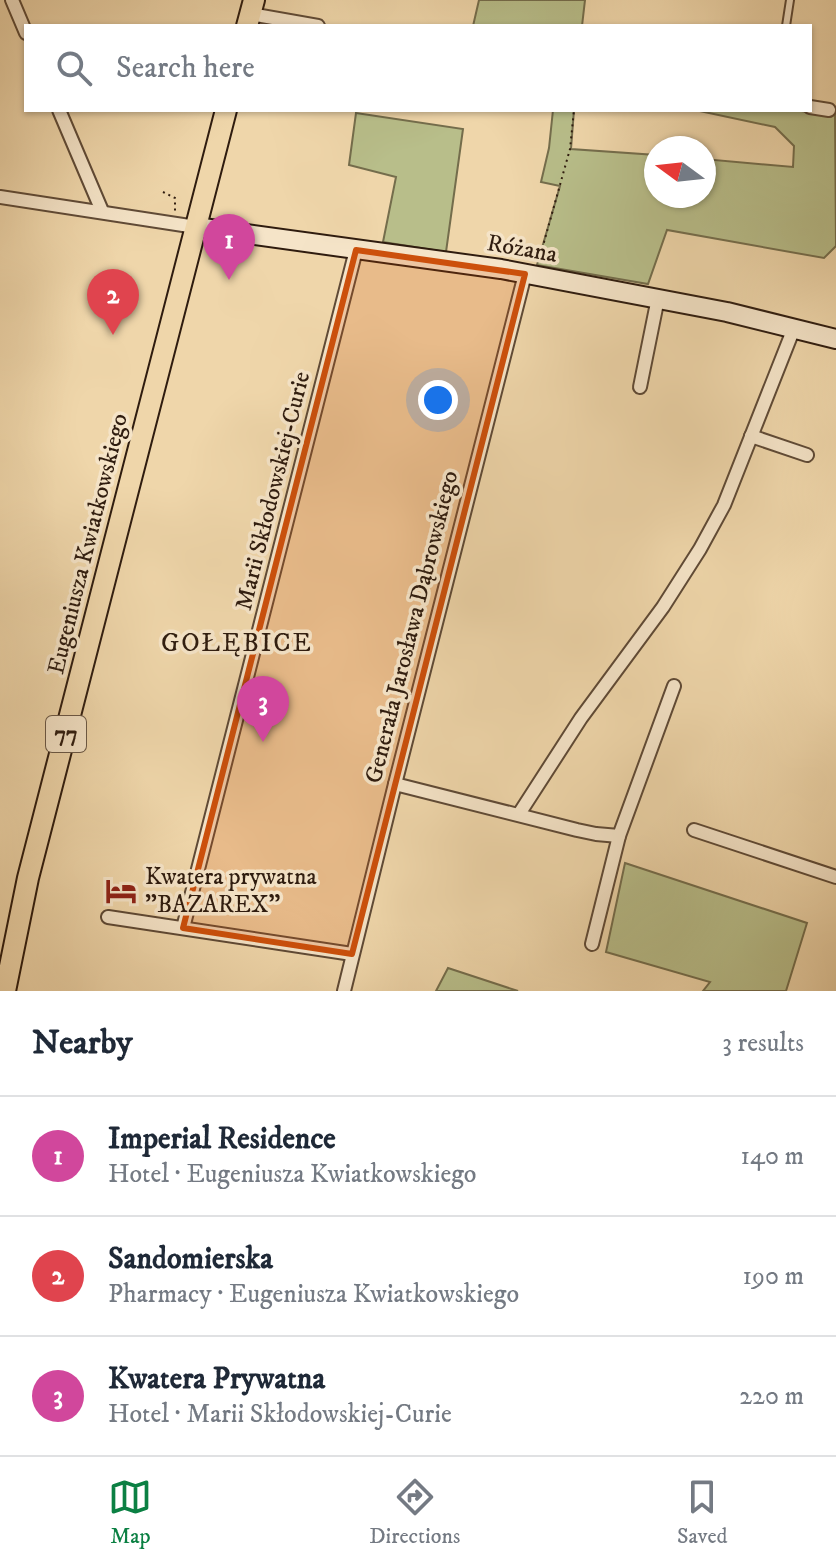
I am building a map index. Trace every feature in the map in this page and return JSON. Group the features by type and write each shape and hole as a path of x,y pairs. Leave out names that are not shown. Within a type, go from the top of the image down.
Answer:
{"main road":[{"name":"Eugeniusza Kwiatkowskiego","path":"5,991 26,887 225,112"}],"street":[{"path":"12,0 24,28"},
{"path":"250,13 308,24"},
{"path":"812,107 829,110"},
{"path":"60,112 102,211"},
{"path":"0,197 196,227"},
{"name":"Różana","path":"196,227 356,250 531,270 836,339"},
{"name":"Marii Skłodowskiej-Curie","path":"183,928 356,250"},
{"name":"Generała Jarosława Dąbrowskiego","path":"344,991 395,784 531,270"},
{"path":"640,387 658,298"},
{"path":"519,814 581,718 663,607 700,549 724,505 794,328"},
{"path":"751,436 807,455"},
{"path":"592,944 619,836 674,686"},
{"path":"395,784 596,834 619,836"},
{"path":"694,830 836,877"},
{"path":"108,917 352,954"}],"lane":[{"path":"786,24 790,0"}],"path":[{"path":"531,270 570,149 574,112"},
{"path":"163,192 175,198 173,210 177,216"}],"highlighted area":[{"path":"356,250 525,274 352,954 183,928"}],"green space":[{"path":"479,0 585,0 582,24 473,24"},
{"path":"835,109 836,246 824,258 667,230 648,284 537,265 560,186 541,182 553,112 574,112 571,149 644,154 644,208 716,208 716,160 793,167 794,146 775,127 704,112 807,112 832,116"},
{"path":"356,113 463,129 446,252 383,242 396,177 349,165"},
{"path":"625,863 807,923 786,991 703,991 710,982 606,952"},
{"path":"448,968 518,991 436,991"}],"place":[{"name":"Imperial Residence","path":"229,280"},
{"name":"Sandomierska","path":"113,335"},
{"name":"Kwatera Prywatna","path":"263,742"},
{"name":"Kwatera prywatna \"BAZAREX\"","path":"121,891"}],"district":[{"name":"GOŁĘBICE","path":"237,643"}]}
